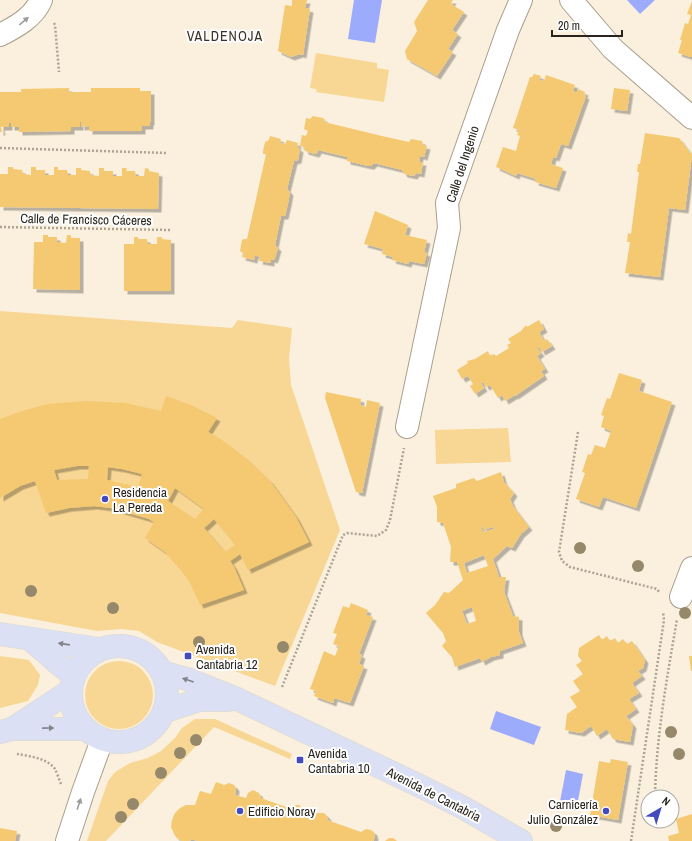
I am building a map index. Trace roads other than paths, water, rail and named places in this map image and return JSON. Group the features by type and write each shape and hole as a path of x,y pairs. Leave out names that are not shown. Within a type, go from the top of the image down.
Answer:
{"main road":[{"path":"0,634 99,649"},
{"path":"30,639 61,666 72,683 73,711 93,734"},
{"path":"117,645 135,648 151,657 162,672 167,688 165,711 155,727 139,738 121,742 93,734 6,730 72,683 85,658 99,649 117,645"},
{"name":"Avenida de Cantabria","path":"162,672 187,679 237,699 420,786 462,807 521,841"},
{"name":"Avenida de Cantabria","path":"165,711 199,700 237,699"}],"street":[{"path":"0,35 19,24 38,9 41,0"},
{"name":"Calle del Ingenio","path":"407,427 449,228 447,203 508,30 521,0"},
{"path":"571,0 613,50 692,118"},
{"path":"671,596 692,568"},
{"path":"67,841 83,792 93,734"}],"water":[{"path":"354,0 382,0 375,43 348,39"},
{"path":"627,0 655,0 640,14"},
{"path":"496,711 541,727 534,745 490,729"},
{"path":"566,770 583,774 576,811 559,807"}],"place":[{"name":"Residencia La Pereda","path":"105,499"},
{"name":"Avenida Cantabria 12","path":"188,656"},
{"name":"Avenida Cantabria 10","path":"300,760"},
{"name":"Edificio Noray","path":"240,811"},
{"name":"Carnicería Julio González","path":"606,811"}],"district":[{"name":"VALDENOJA","path":"225,36"}]}
